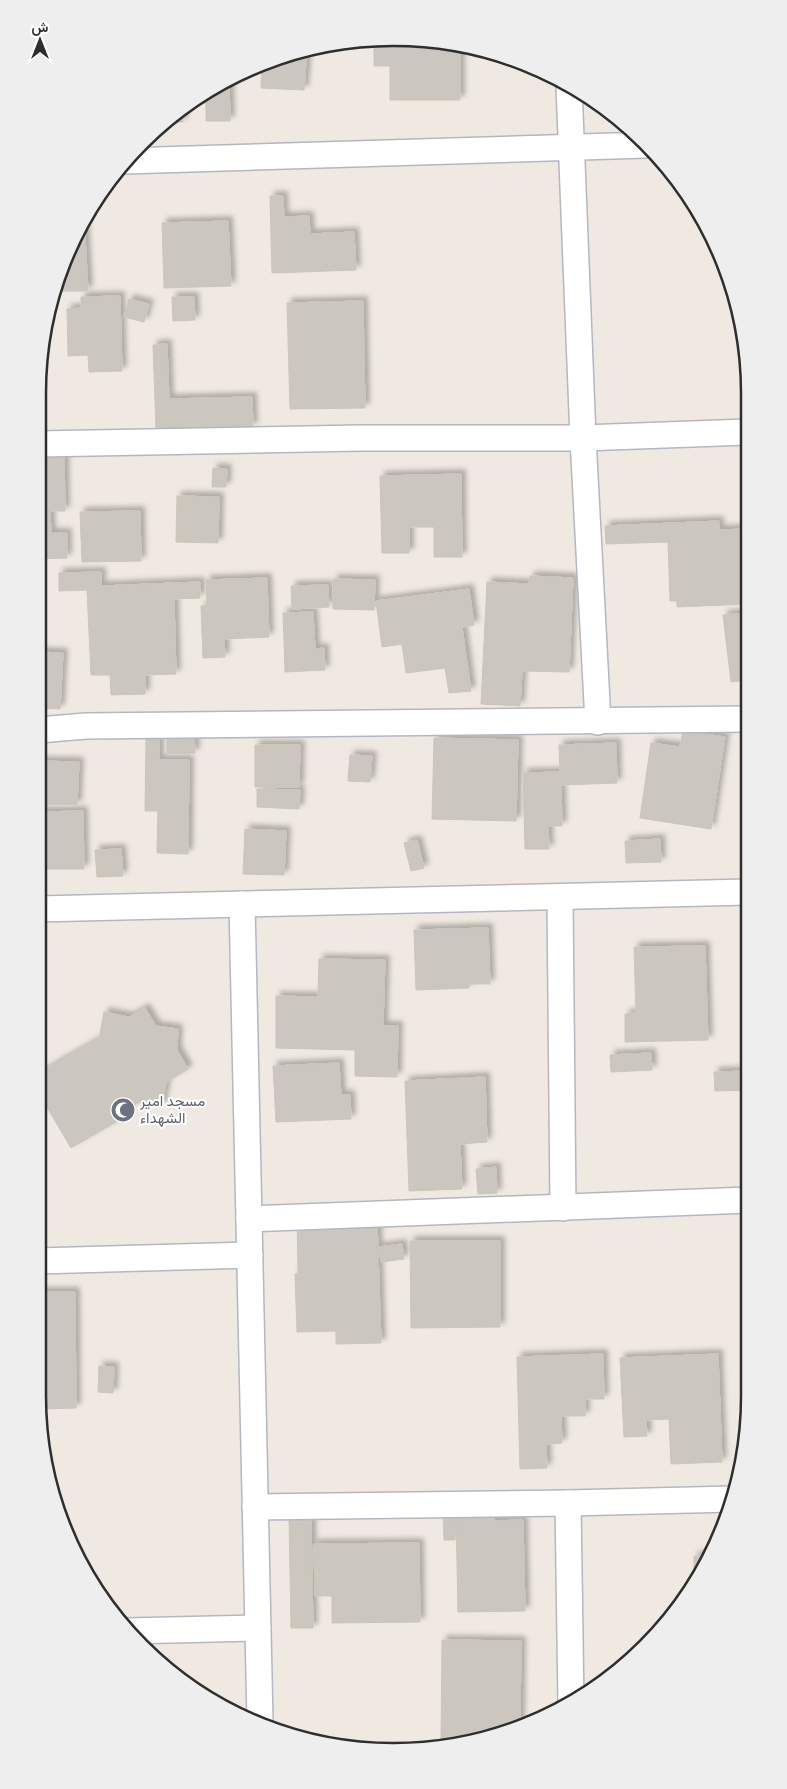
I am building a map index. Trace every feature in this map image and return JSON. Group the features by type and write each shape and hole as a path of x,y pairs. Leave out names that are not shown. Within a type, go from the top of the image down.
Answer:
{"street":[{"path":"570,95 583,438 598,722"},
{"path":"137,160 636,145"},
{"path":"46,444 360,438 583,438 741,432"},
{"path":"46,729 86,726 318,722 598,722 741,719"},
{"path":"46,910 741,892"},
{"path":"560,898 563,1208"},
{"path":"242,904 260,1716"},
{"path":"249,1219 563,1208 648,1202 741,1200"},
{"path":"46,1261 250,1255"},
{"path":"255,1507 568,1503 725,1498"},
{"path":"568,1503 571,1694"},
{"path":"138,1631 258,1628"}],"building":[{"path":"374,47 416,47 460,53 460,100 390,100 390,66 374,66"},
{"path":"306,57 304,90 261,88 262,73"},
{"path":"229,88 230,121 206,121 206,103 204,103"},
{"path":"270,196 283,196 284,217 309,216 310,234 354,232 356,270 272,273"},
{"path":"228,221 231,286 164,288 162,223"},
{"path":"85,235 88,291 62,291"},
{"path":"120,296 122,371 89,372 88,355 68,356 67,309 81,308 81,297"},
{"path":"172,297 194,297 195,320 173,321"},
{"path":"129,299 149,304 144,322 124,317"},
{"path":"363,301 365,408 290,409 287,303"},
{"path":"167,344 169,399 252,397 253,427 156,429 153,345"},
{"path":"64,448 65,511 50,511 51,533 67,533 67,558 46,559 46,449"},
{"path":"213,468 227,469 226,487 212,487"},
{"path":"461,474 462,557 434,557 434,527 409,527 409,553 382,553 380,476"},
{"path":"177,496 219,497 218,543 176,542"},
{"path":"140,511 141,561 82,562 80,512"},
{"path":"719,521 719,530 741,529 741,604 677,607 677,601 670,601 668,542 606,544 605,526"},
{"path":"101,572 101,586 200,582 200,598 174,599 176,674 145,675 145,694 111,695 110,675 91,675 87,590 59,591 59,573"},
{"path":"530,576 573,578 569,672 522,671 520,706 481,704 487,582 529,584"},
{"path":"267,578 269,637 224,639 225,657 203,658 201,606 207,605 206,580"},
{"path":"333,579 375,580 374,610 333,609"},
{"path":"328,585 329,607 292,609 291,586"},
{"path":"469,589 474,625 462,627 471,691 449,693 445,668 406,673 402,644 382,647 376,601"},
{"path":"313,612 315,649 324,648 325,670 285,672 283,613"},
{"path":"741,614 741,681 731,682 723,615"},
{"path":"46,652 63,653 60,709 46,708"},
{"path":"194,731 195,753 167,754 167,732"},
{"path":"683,731 725,737 711,829 640,818 651,743 680,747"},
{"path":"434,738 518,740 516,821 432,819"},
{"path":"146,739 159,739 159,760 189,760 188,854 157,853 158,811 145,811"},
{"path":"616,743 617,783 561,785 562,826 548,826 549,849 525,849 523,773 560,772 559,745"},
{"path":"255,745 300,745 299,787 255,787"},
{"path":"350,755 372,756 370,782 348,781"},
{"path":"46,761 79,762 77,805 46,804"},
{"path":"257,789 300,790 299,809 257,807"},
{"path":"83,811 84,869 46,869 46,812"},
{"path":"245,829 286,831 284,875 243,874"},
{"path":"660,839 661,862 626,863 625,841"},
{"path":"417,840 424,868 411,871 404,843"},
{"path":"121,849 123,876 97,877 95,850"},
{"path":"488,928 490,984 469,984 469,988 416,990 414,930"},
{"path":"705,946 708,1040 625,1042 625,1014 636,1013 634,947"},
{"path":"319,959 385,960 383,1026 398,1026 397,1077 355,1076 355,1050 276,1048 276,996 318,997"},
{"name":"مسجد امير الشهداء","path":"145,1008 156,1026 178,1029 177,1050 188,1069 166,1082 162,1106 139,1102 121,1113 123,1118 71,1148 46,1106 46,1069 99,1039 104,1012 129,1017"},
{"path":"651,1053 652,1070 611,1072 610,1055"},
{"path":"339,1063 341,1095 350,1095 351,1119 276,1122 273,1066"},
{"path":"741,1071 741,1090 715,1091 714,1072"},
{"path":"485,1077 487,1142 460,1144 462,1189 409,1191 405,1081"},
{"path":"496,1167 497,1193 478,1194 476,1169"},
{"path":"377,1219 381,1343 336,1344 336,1331 297,1332 295,1274 298,1273 297,1221"},
{"path":"410,1241 500,1241 500,1327 411,1328"},
{"path":"402,1244 404,1259 381,1262 379,1247"},
{"path":"46,1292 75,1292 76,1408 47,1409"},
{"path":"603,1354 604,1399 585,1399 585,1416 561,1416 562,1443 546,1444 547,1468 520,1469 517,1357"},
{"path":"718,1354 722,1462 671,1464 669,1419 646,1420 647,1436 624,1437 620,1358"},
{"path":"99,1366 114,1367 113,1393 98,1392"},
{"path":"494,1515 494,1521 523,1520 525,1611 458,1612 456,1516"},
{"path":"311,1516 313,1628 291,1628 289,1517"},
{"path":"443,1516 455,1516 455,1540 444,1540"},
{"path":"419,1543 420,1622 332,1623 332,1596 315,1596 314,1544"},
{"path":"694,1556 701,1556 694,1569"},
{"path":"442,1640 521,1641 520,1718 483,1731 441,1740"}],"place":[{"name":"مسجد امير الشهداء","path":"123,1110"}]}
